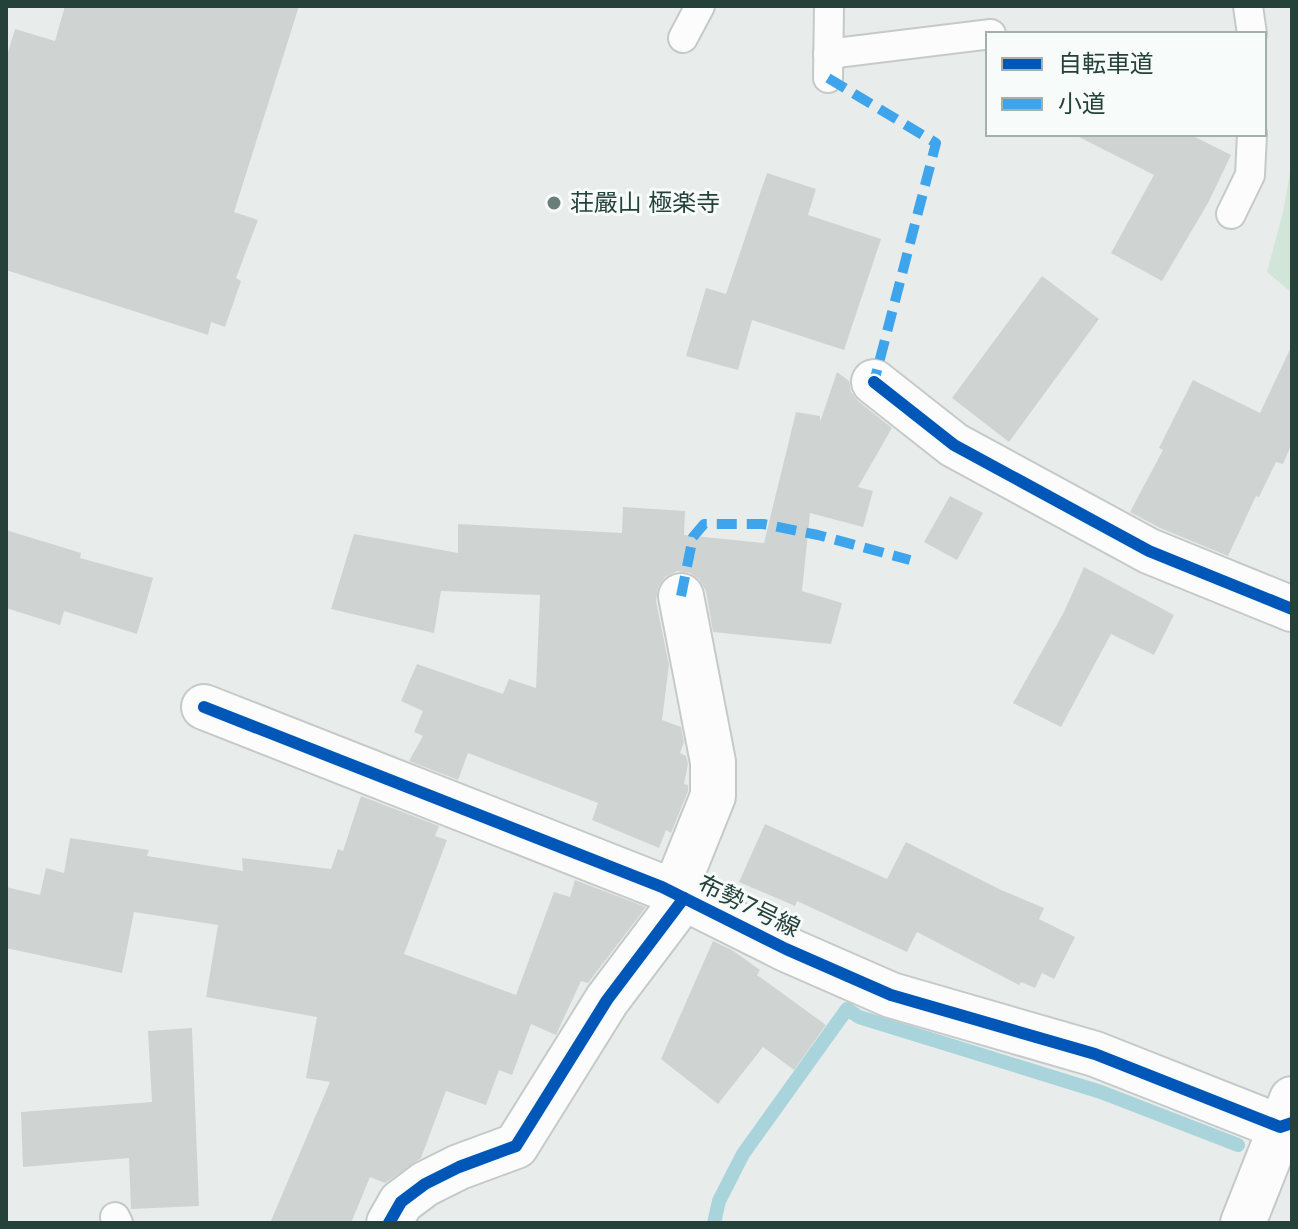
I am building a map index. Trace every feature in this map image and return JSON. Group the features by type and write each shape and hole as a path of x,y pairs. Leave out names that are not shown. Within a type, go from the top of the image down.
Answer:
{"street":[{"path":"874,382 954,445 1149,551 1292,609"},
{"path":"389,1223 401,1202 425,1184 459,1167 516,1146 607,1000 679,895 713,796 713,762 681,596"},
{"name":"布勢7号線","path":"204,707 679,895 786,949 891,995 1095,1054 1288,1116"},
{"path":"1243,1223 1288,1116"}],"lane":[{"path":"683,38 700,6"},
{"path":"829,6 828,66 989,28"},
{"path":"1248,6 1252,32"},
{"path":"1231,214 1250,175 1252,136"}],"green space":[{"path":"1292,161 1292,293 1267,272 1283,212"}],"building":[{"path":"65,6 299,6 234,212 258,220 236,278 241,281 225,327 211,322 208,335 6,270 6,59 15,29 55,41"},
{"path":"1077,136 1193,136 1231,155 1208,203 1162,281 1111,253 1154,175"},
{"path":"767,173 816,189 808,215 881,239 844,350 752,320 738,370 686,356 706,288 726,294"},
{"path":"1042,276 1099,319 1009,442 952,398"},
{"path":"1292,345 1292,443 1283,464 1276,462 1259,497 1256,496 1228,556 1130,512 1163,450 1159,448 1193,380 1260,413"},
{"path":"837,372 849,381 851,392 858,401 892,428 858,487 873,491 863,527 810,513 802,591 842,603 831,644 713,632 706,591 699,579 690,573 677,571 665,577 658,587 656,601 669,665 662,720 681,727 684,742 680,753 686,756 688,764 684,784 688,785 688,791 671,833 666,830 659,848 592,820 598,803 468,753 458,780 409,761 423,736 414,732 423,711 401,701 417,664 503,694 509,679 536,688 540,595 441,591 434,633 331,609 354,534 458,553 458,524 622,533 623,507 685,511 684,535 764,543 796,412 820,416 820,422"},
{"path":"950,496 983,513 957,560 924,542"},
{"path":"6,530 81,553 80,558 153,578 137,634 64,611 60,625 6,608"},
{"path":"1084,567 1174,615 1154,655 1111,634 1061,727 1013,703 1064,612"},
{"path":"361,796 439,826 435,836 447,840 404,954 516,995 554,892 570,897 575,880 646,907 588,983 581,981 556,1035 531,1024 512,1075 499,1070 486,1105 446,1091 421,1158 385,1183 370,1177 351,1223 270,1223 330,1082 306,1078 317,1017 206,997 218,925 134,912 122,973 6,948 6,887 40,895 46,868 64,873 70,838 149,850 147,856 243,871 242,858 331,869 338,849 343,851"},
{"path":"765,824 887,879 906,842 1044,908 1039,919 1075,937 1054,979 1042,973 1035,988 1021,982 1019,985 917,932 907,952 797,901 795,906 739,882"},
{"path":"713,941 760,970 757,975 826,1025 794,1070 763,1047 718,1104 661,1059"},
{"path":"192,1028 199,1206 131,1209 129,1158 23,1167 21,1112 152,1102 148,1031"}],"waterway":[{"path":"714,1223 719,1201 743,1154 847,1009 859,1017 1101,1092 1238,1145"}],"marked path":[{"path":"828,78 936,143 874,382"},
{"path":"681,596 693,537 704,524 763,524 910,560"}],"cycle path":[{"path":"874,382 954,445 1149,551 1292,609"},
{"path":"204,707 662,887 786,949 891,995 1095,1054 1280,1127 1292,1123"},
{"path":"389,1223 401,1202 425,1184 459,1167 516,1146 607,1000 684,898"}],"place":[{"name":"荘嚴山 極楽寺","path":"554,203"}]}
